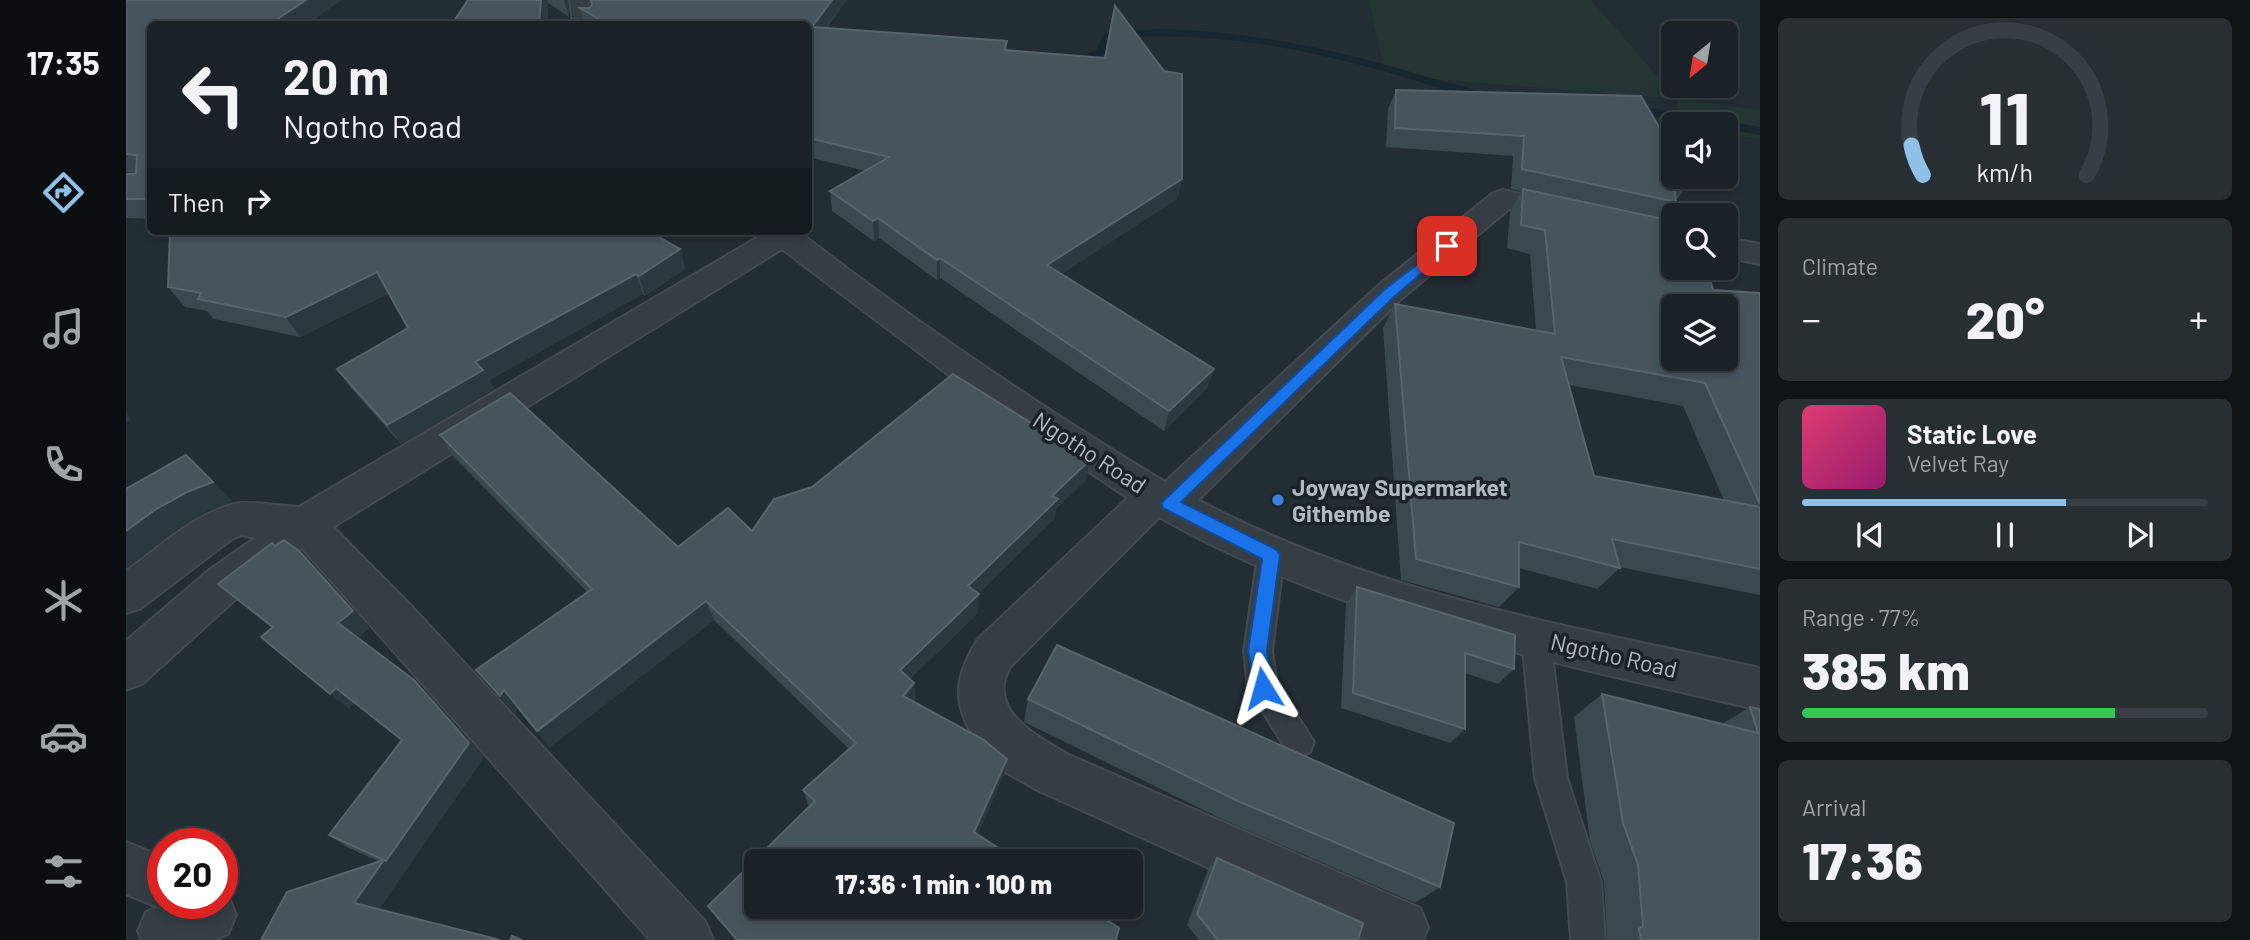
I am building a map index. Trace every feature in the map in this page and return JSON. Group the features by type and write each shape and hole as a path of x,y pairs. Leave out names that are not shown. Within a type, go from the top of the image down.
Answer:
{"street":[{"path":"581,0 583,21"},
{"path":"1401,927 1052,772 1007,745 987,716 980,692 984,670 994,653 1390,292 1503,199 1595,219"},
{"path":"126,669 223,583 305,524 779,235"},
{"name":"Ngotho Road","path":"784,235 819,263 1103,465 1162,499 1271,555 1381,598 1536,638 1760,689"},
{"path":"1738,250 1760,254"},
{"path":"126,595 218,527 233,520 242,518 305,524 398,622 686,940"},
{"path":"126,868 147,885"}],"lane":[{"path":"1271,555 1258,651 1263,688 1299,742"},
{"path":"1536,638 1550,778 1584,882 1588,940"}],"shaded area":[{"path":"1369,0 1591,0 1661,81 1661,98 1385,75"},
{"path":"1664,98 1676,98 1760,110 1760,139 1738,136 1738,112 1680,112 1676,99"}],"building":[{"path":"126,0 306,0 274,21 147,21 147,199 126,199 126,174 136,174 137,155 126,154"},
{"path":"468,0 541,0 539,21 454,21"},
{"path":"591,0 832,0 812,27 812,21 602,21 580,8 590,8"},
{"path":"1115,6 1164,71 1182,74 1182,179 1047,265 1214,369 1169,411 940,258 937,260 878,218 873,221 830,191 889,157 812,139 812,27 1007,41 1004,50 1105,58"},
{"path":"1396,90 1641,96 1661,130 1661,189 1674,189 1676,202 1522,169 1524,136 1395,128"},
{"path":"1523,189 1661,218 1661,280 1701,280 1711,282 1713,290 1760,293 1760,504 1705,383 1561,357 1594,476 1760,507 1760,569 1612,539 1620,568 1519,542 1519,587 1416,559 1395,304 1555,334 1545,230 1521,225"},
{"path":"170,235 655,235 680,249 639,276 636,274 475,362 483,370 387,425 337,369 408,328 377,272 286,317 198,299 201,293 168,287"},
{"path":"953,374 1090,460 1052,496 1058,499 968,586 979,594 900,670 914,683 903,696 984,740 1007,759 974,832 1000,849 766,849 815,801 803,790 856,743 706,601 537,731 504,690 500,696 476,670 592,589 440,435 510,393 678,547 728,508 752,531 774,499 812,487"},
{"path":"186,455 213,482 156,509 126,531 126,489"},
{"path":"284,540 300,552 353,611 338,623 414,680 469,743 386,861 329,835 402,740 336,688 330,694 261,637 273,627 218,584 272,543 275,546"},
{"path":"1357,587 1515,635 1514,669 1465,653 1465,729 1353,693"},
{"path":"1057,645 1454,823 1440,887 1240,802 1028,699"},
{"path":"1602,694 1758,733 1750,707 1760,709 1760,940 1641,940 1639,929 1643,926 1638,865 1623,823"},
{"path":"1217,858 1363,923 1358,940 1218,940 1197,914"},
{"path":"384,860 354,903 500,940 261,940 287,892"},
{"path":"744,871 744,919 1106,919 1119,928 1116,940 737,940 708,906"}],"waterway":[{"path":"1067,68 1082,58 1100,53 1109,35 1206,33 1300,46 1392,70 1484,99"},
{"path":"1627,108 1661,114"},
{"path":"1738,127 1760,131"}],"place":[{"name":"Joyway Supermarket Githembe","path":"1278,500"}],"route":[{"path":"1263,688 1258,651 1271,555 1169,503 1390,292 1447,246"}]}
